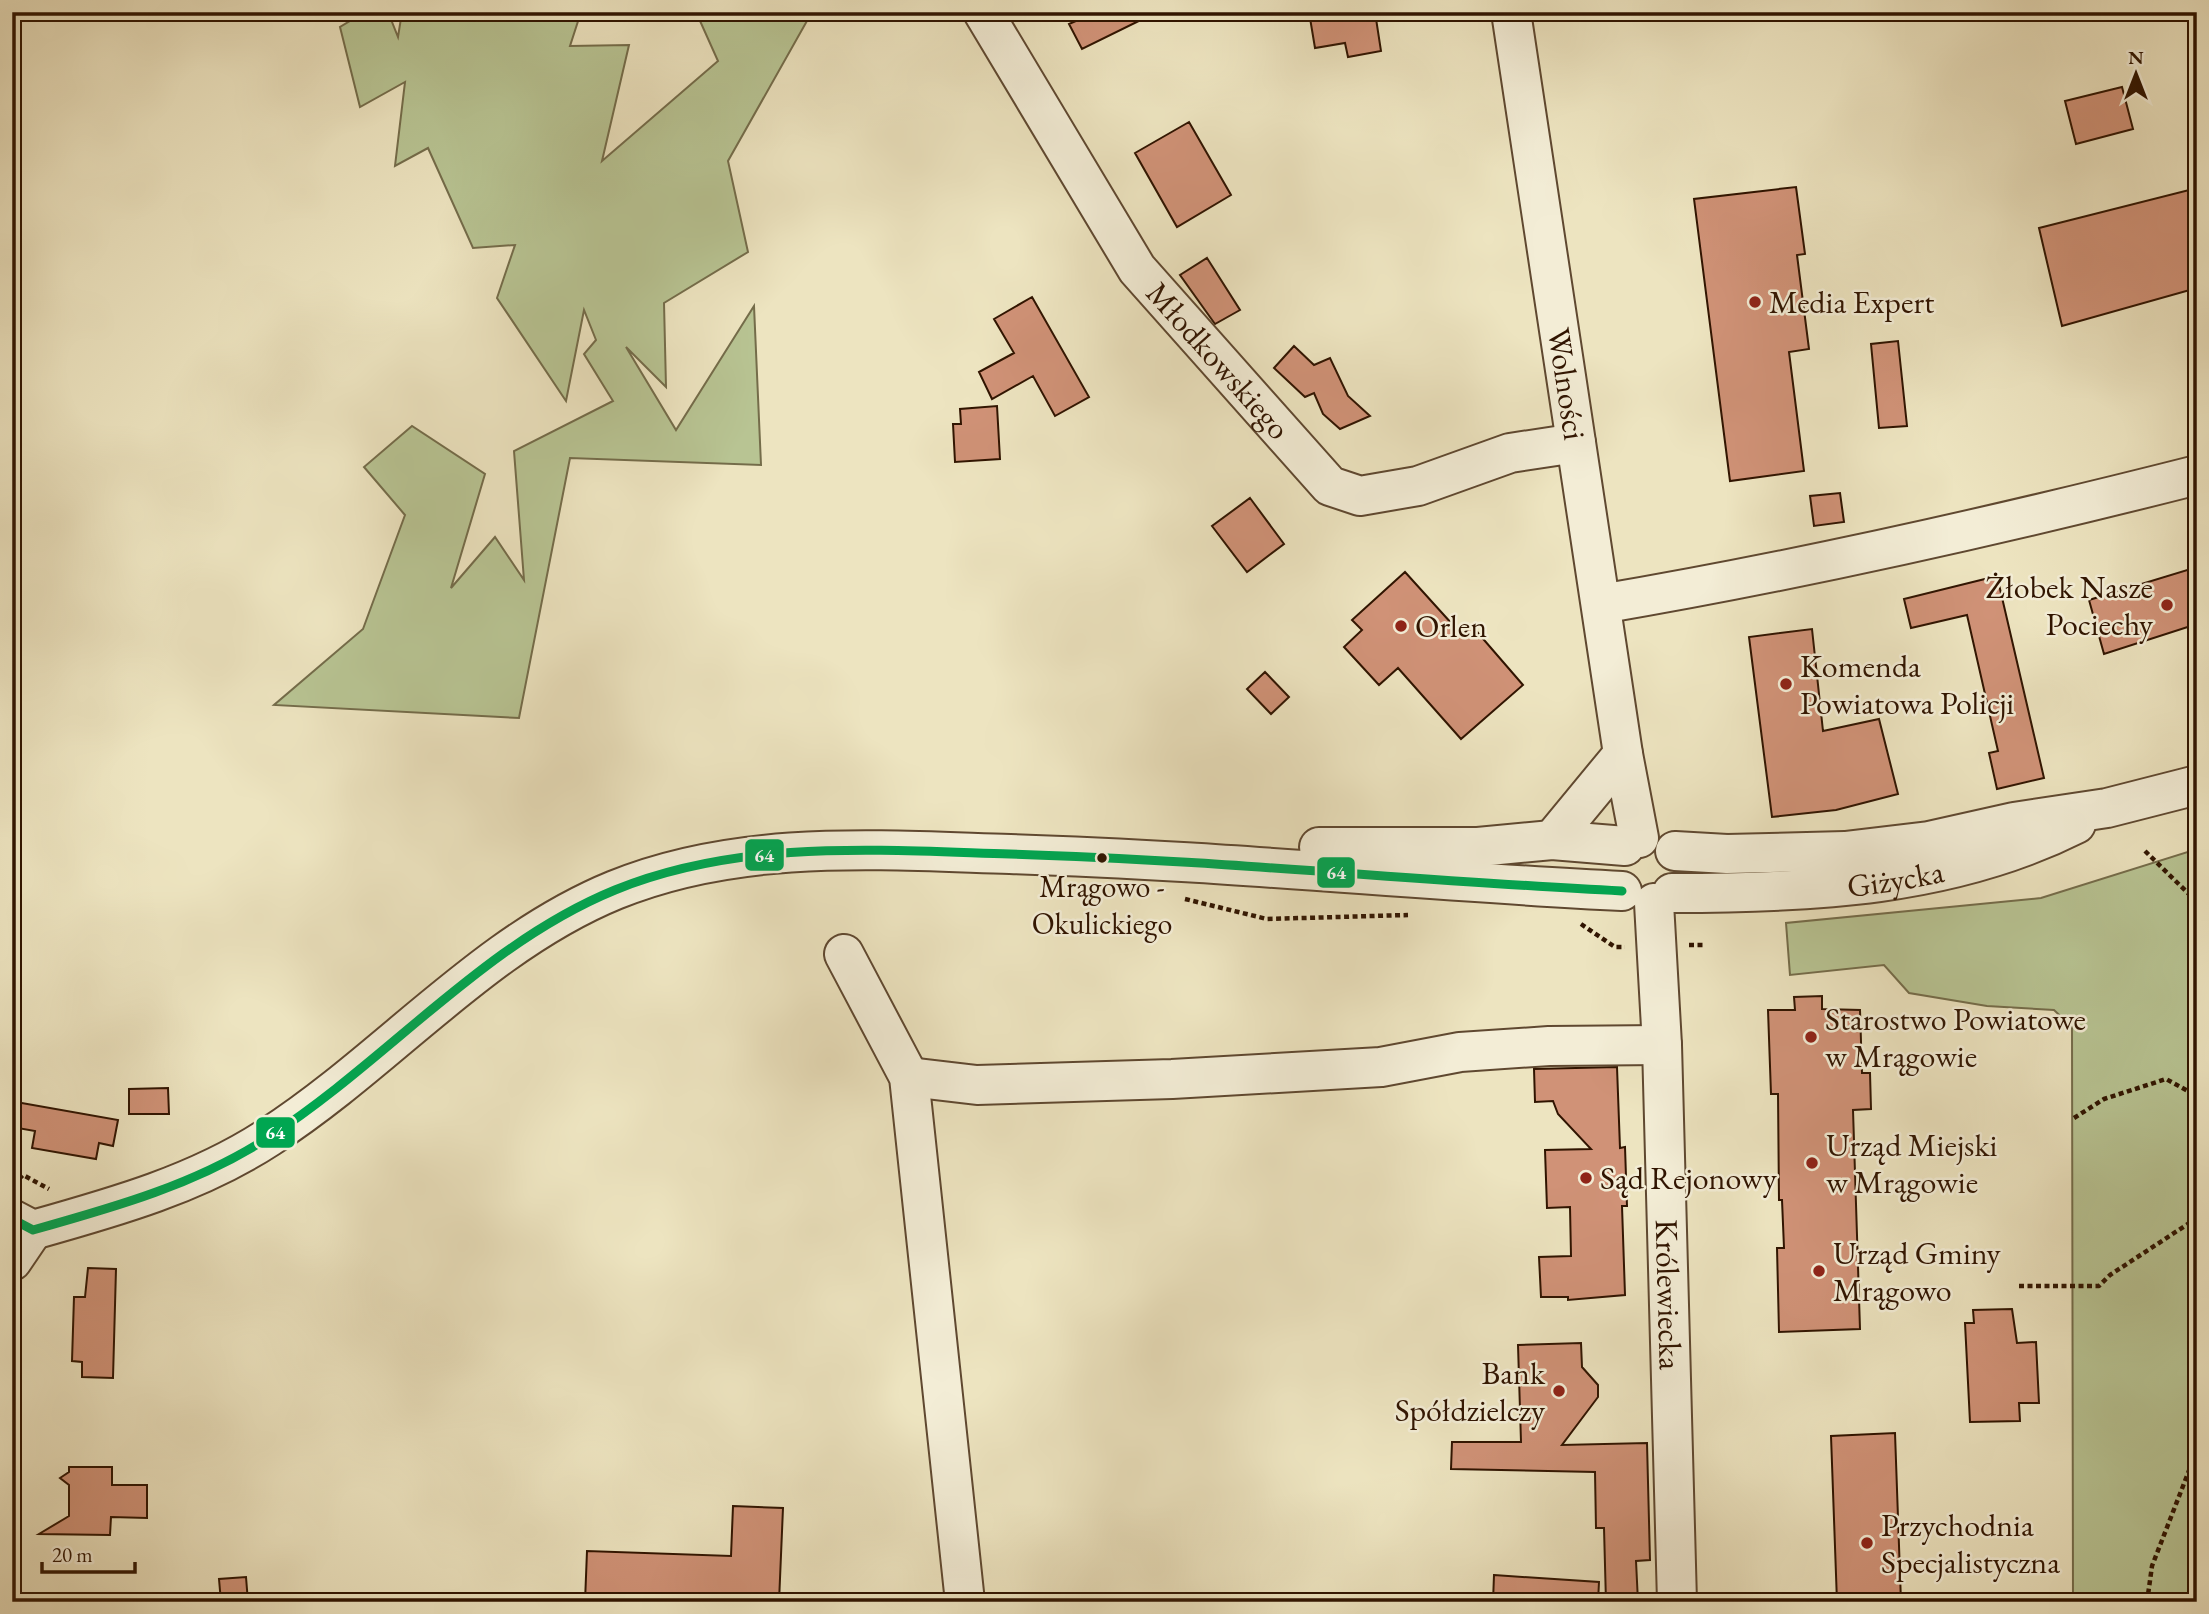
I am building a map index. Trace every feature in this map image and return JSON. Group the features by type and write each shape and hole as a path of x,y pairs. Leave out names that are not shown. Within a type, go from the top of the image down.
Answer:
{"street":[{"name":"Młodkowskiego","path":"983,12 1137,269 1330,486 1360,496 1418,486 1510,453 1576,443"},
{"name":"Wolności","path":"1511,12 1623,754 1632,842"},
{"path":"1601,604 1696,588 2037,515 2197,475"},
{"path":"1552,840 1623,754"},
{"name":"Giżycka","path":"1675,851 1727,854 1844,852 1929,841 2014,822 2108,808 2197,785"},
{"name":"Giżycka","path":"1135,858 1660,902 1730,893 1896,881 1956,869 2033,846 2108,808"},
{"path":"12,1261 20,1207 160,1192 198,1176 269,1137 330,1092 504,953 542,928 614,890 692,866 727,859 822,850 1135,858 1303,847 1478,847 1552,840 1632,842 1659,839 1675,851 1681,868 1660,902 1615,873 1619,853 1632,842"},
{"name":"Królewiecka","path":"1660,902 1677,1602"},
{"path":"844,954 909,1077 965,1602"},
{"path":"909,1077 977,1084 1172,1079 1381,1067 1460,1052 1549,1046 1662,1045"}],"path":[{"path":"2145,852 2197,902"},
{"path":"1578,921 1615,947"},
{"path":"2074,1118 2104,1099 2166,1079 2197,1096"},
{"path":"12,1186 20,1207"},
{"path":"2019,1286 2099,1286 2110,1275 2197,1218"},
{"path":"2147,1602 2152,1566 2197,1450"}],"green space":[{"path":"365,12 388,12 398,37 402,12 581,12 570,46 629,45 602,161 718,61 696,12 812,12 728,161 748,252 664,303 666,387 626,347 676,430 754,306 761,465 570,458 519,718 274,705 363,629 405,515 364,467 412,426 485,474 451,588 495,537 524,580 514,451 613,401 584,354 596,340 584,310 566,401 497,298 515,245 473,248 428,148 395,166 405,82 360,107 340,27"},
{"path":"2197,849 2197,1602 2073,1602 2072,1027 2054,1010 1987,1006 1909,993 1884,965 1790,975 1786,923 2041,898"}],"building":[{"path":"1072,12 1157,12 1082,49 1069,24 1076,21"},
{"path":"1309,12 1375,12 1381,51 1348,57 1345,43 1315,48"},
{"path":"2122,87 2133,129 2076,144 2065,101"},
{"path":"1189,122 1231,195 1177,227 1135,153"},
{"name":"Media Expert","path":"1796,187 1805,254 1797,255 1809,349 1789,352 1804,471 1730,481 1694,199"},
{"path":"2197,188 2197,288 2062,326 2039,228"},
{"path":"1207,258 1240,310 1215,324 1180,275"},
{"path":"1032,297 1089,397 1055,416 1033,376 992,399 979,372 1014,353 994,319"},
{"path":"1898,341 1907,426 1879,428 1871,344"},
{"path":"1294,346 1314,365 1330,358 1348,396 1370,416 1340,429 1323,414 1314,393 1305,397 1274,368"},
{"path":"997,406 1000,459 955,462 953,424 961,424 960,409"},
{"path":"1840,493 1844,522 1814,526 1810,496"},
{"path":"1250,498 1284,544 1247,572 1212,526"},
{"path":"2197,567 2197,624 2104,654 2089,600"},
{"path":"1405,572 1462,635 1472,626 1523,685 1461,739 1398,668 1379,685 1344,647 1362,630 1352,620"},
{"path":"1997,576 2044,778 1997,789 1989,753 1998,751 1967,615 1911,628 1904,599"},
{"name":"Komenda Powiatowa Policji","path":"1812,629 1823,731 1879,719 1898,794 1836,810 1772,817 1749,637"},
{"path":"1265,672 1289,697 1271,714 1247,689"},
{"path":"1822,996 1822,1009 1860,1010 1862,1073 1870,1073 1871,1109 1853,1110 1860,1329 1779,1332 1777,1248 1784,1248 1782,1200 1779,1200 1778,1094 1771,1094 1768,1010 1795,1010 1794,997"},
{"name":"Sąd Rejonowy","path":"1617,1067 1620,1148 1625,1147 1627,1206 1622,1206 1625,1295 1568,1300 1568,1297 1541,1297 1539,1257 1571,1256 1570,1207 1547,1208 1545,1150 1591,1149 1558,1114 1553,1101 1535,1102 1534,1069"},
{"path":"168,1088 169,1114 129,1114 129,1089"},
{"path":"16,1102 118,1120 113,1146 99,1143 96,1159 32,1148 35,1131 12,1127"},
{"path":"88,1268 116,1269 113,1378 82,1377 82,1362 72,1361 74,1297 85,1297"},
{"path":"2012,1309 2017,1343 2036,1342 2039,1403 2019,1403 2020,1421 1970,1422 1965,1323 1974,1323 1973,1310"},
{"path":"1581,1343 1582,1367 1598,1385 1598,1397 1562,1445 1647,1443 1650,1560 1636,1561 1638,1602 1606,1602 1604,1528 1596,1528 1595,1472 1451,1469 1452,1442 1521,1442 1518,1345"},
{"name":"Przychodnia Specjalistyczna","path":"1895,1433 1901,1602 1837,1602 1831,1436"},
{"path":"69,1467 112,1467 112,1485 147,1485 147,1518 111,1517 110,1535 39,1534 69,1516 69,1485 60,1478 69,1472"},
{"path":"733,1506 783,1508 779,1602 585,1602 587,1551 731,1556"},
{"path":"1494,1575 1599,1582 1598,1602 1493,1602"},
{"path":"246,1577 248,1602 221,1602 219,1579"}],"transit line":[{"name":"64","path":"12,1219 33,1230 125,1203 184,1181 242,1154 313,1106 437,1005 522,941 567,913 615,890 662,874 711,862 810,851 961,852 1163,861 1622,891"}],"place":[{"name":"Media Expert","path":"1755,302"},
{"name":"Żłobek Nasze Pociechy","path":"2167,605"},
{"name":"Orlen","path":"1401,626"},
{"name":"Komenda Powiatowa Policji","path":"1786,684"},
{"name":"Mrągowo - Okulickiego","path":"1102,858"},
{"name":"Starostwo Powiatowe w Mrągowie","path":"1811,1037"},
{"name":"Urząd Miejski w Mrągowie","path":"1812,1163"},
{"name":"Sąd Rejonowy","path":"1586,1178"},
{"name":"Urząd Gminy Mrągowo","path":"1819,1271"},
{"name":"Bank Spółdzielczy","path":"1559,1391"},
{"name":"Przychodnia Specjalistyczna","path":"1867,1543"}]}
